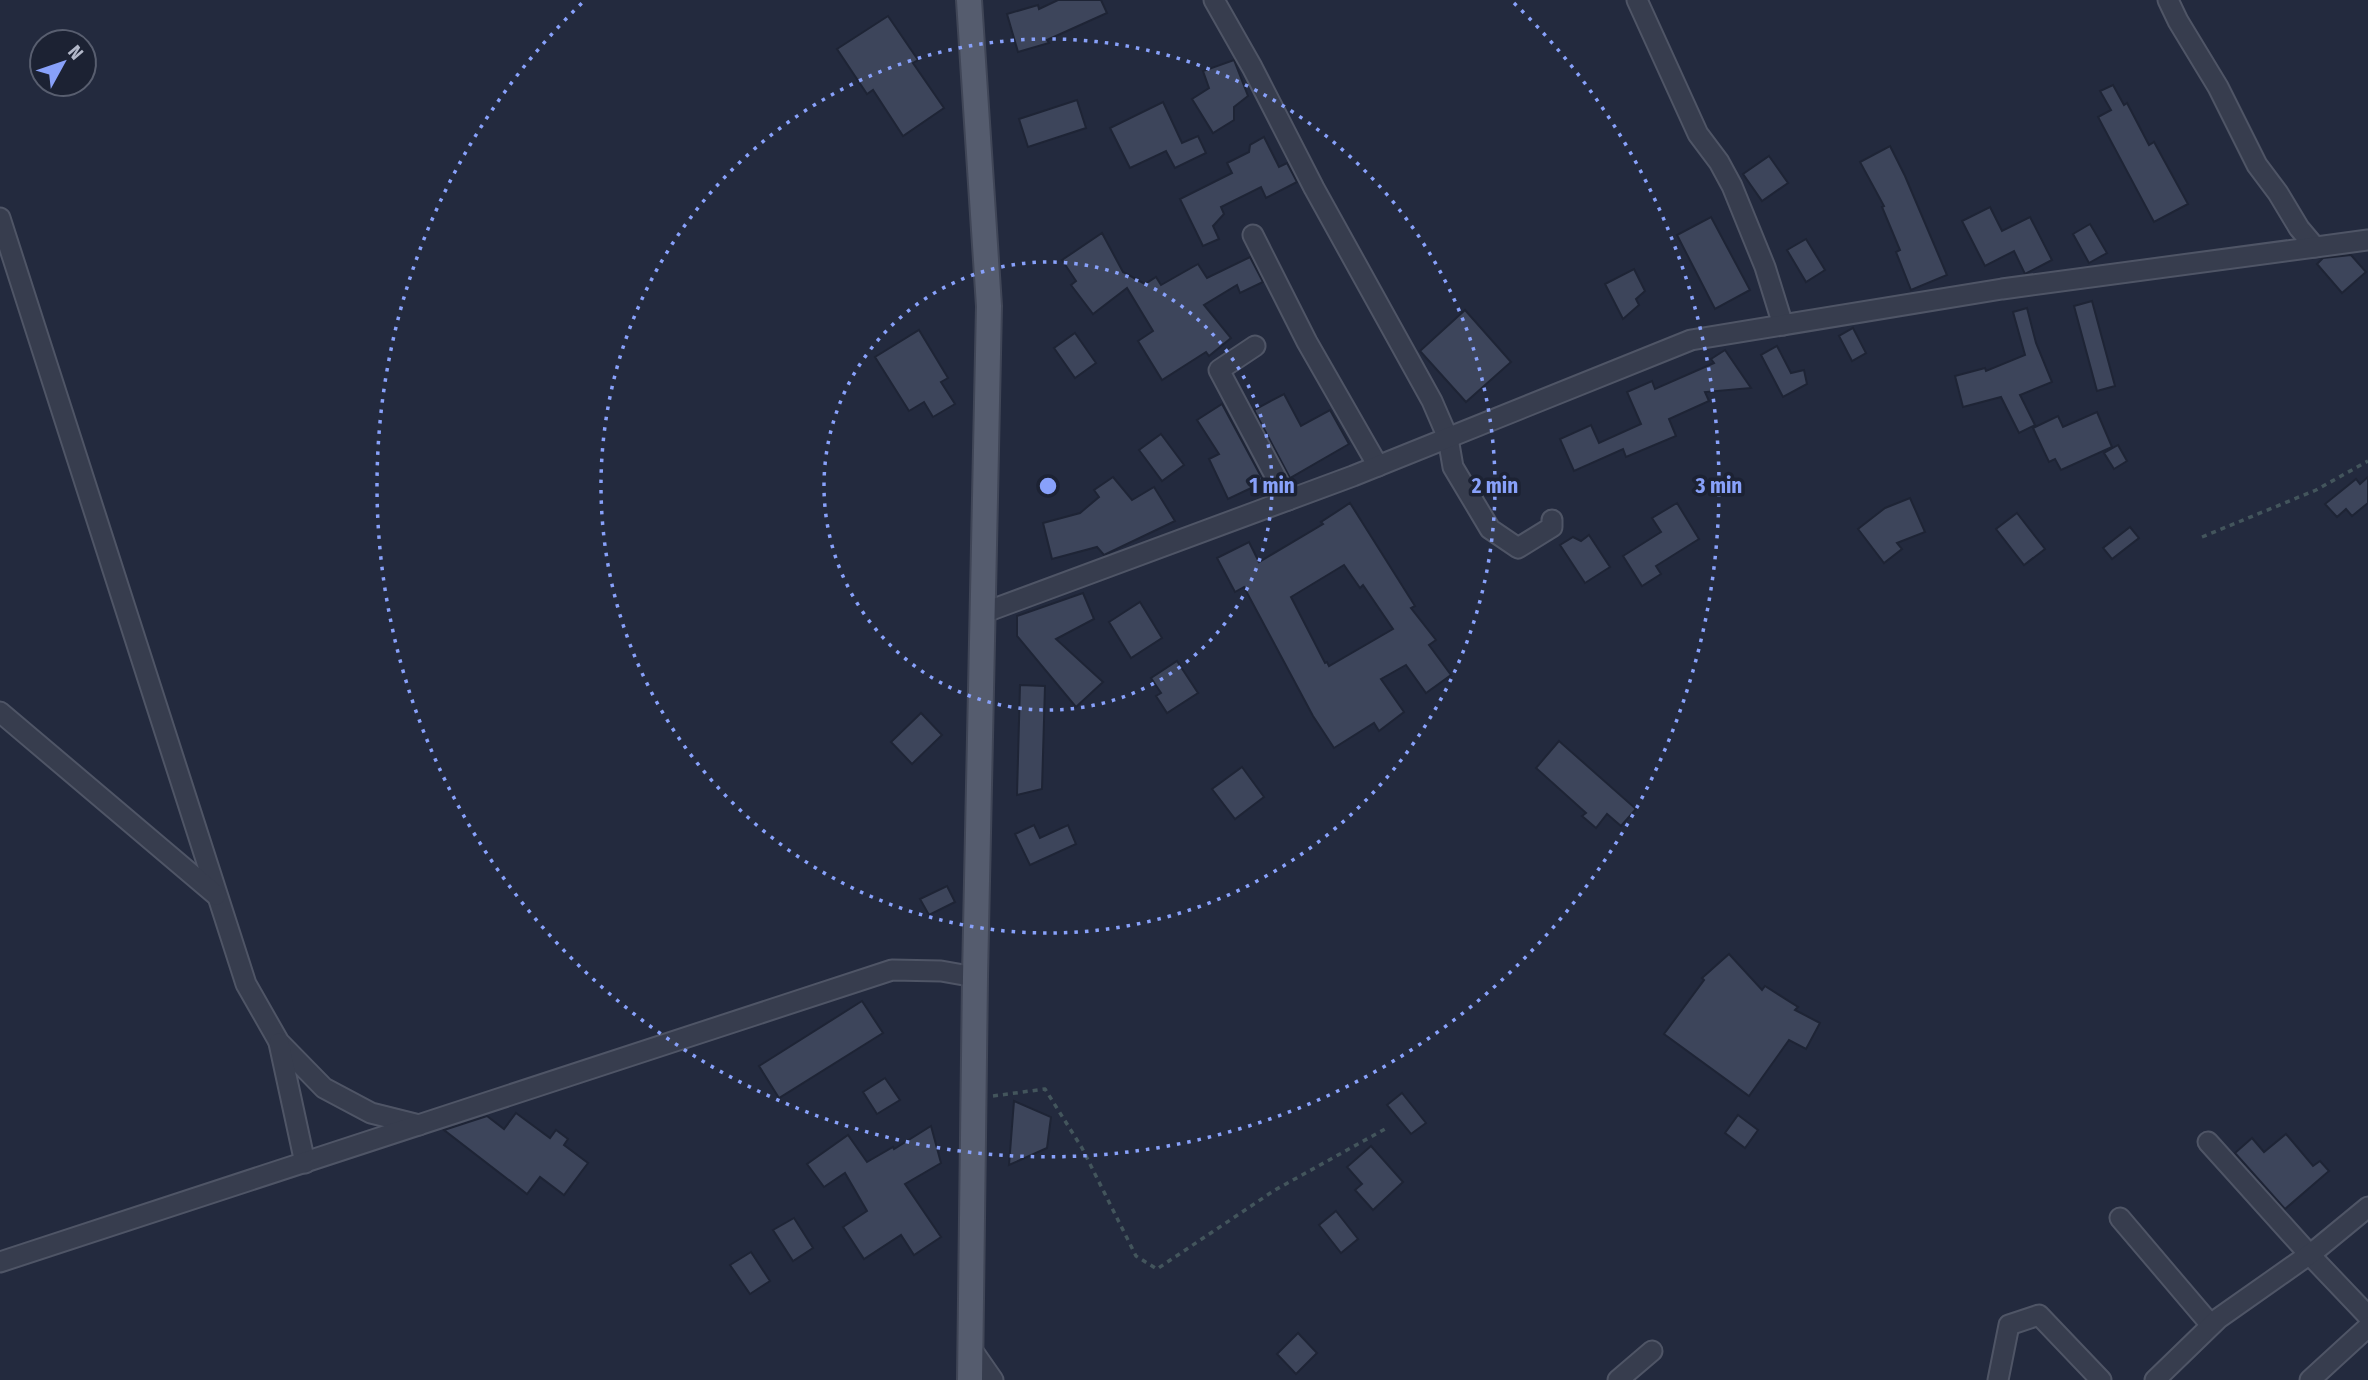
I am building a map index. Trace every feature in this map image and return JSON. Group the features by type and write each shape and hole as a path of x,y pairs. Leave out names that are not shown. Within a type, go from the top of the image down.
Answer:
{"main road":[{"path":"969,0 989,306 975,977 970,1380"}],"street":[{"path":"1214,0 1432,401 1448,438 1453,467 1490,529 1518,548 1552,527 1552,520"},
{"path":"1637,0 1698,134 1719,162 1732,186 1765,267 1783,325"},
{"path":"2168,0 2218,87 2258,165 2299,228 2315,247"},
{"path":"0,218 246,984 279,1042 324,1088 371,1113 419,1125"},
{"path":"1253,235 1307,342 1378,466"},
{"path":"983,613 1378,466 1691,340 2002,289 2368,240"},
{"path":"1255,346 1219,370 1288,500"},
{"path":"0,712 217,895"},
{"path":"0,1262 892,970 941,971 975,977"},
{"path":"279,1042 305,1163"},
{"path":"2208,1142 2309,1255 2368,1316"},
{"path":"2155,1380 2211,1325 2309,1255 2368,1207"},
{"path":"2120,1218 2211,1325"},
{"path":"1998,1380 2009,1325 2039,1315 2101,1380"},
{"path":"2310,1380 2368,1327"},
{"path":"970,1347 993,1380"},
{"path":"1618,1380 1652,1351"}],"path":[{"path":"2202,537 2316,490 2368,461"},
{"path":"974,1099 1045,1089 1082,1148 1136,1256 1157,1269 1275,1189 1385,1129"}],"building":[{"path":"1058,0 1101,0 1107,13 1047,40 1049,43 1018,52 1007,14 1038,5 1039,9"},
{"path":"888,16 918,60 913,63 944,108 903,136 873,90 867,94 837,49"},
{"path":"1234,60 1248,96 1234,107 1234,120 1213,133 1192,99 1209,88 1203,71"},
{"path":"2113,85 2124,105 2127,103 2149,145 2154,142 2188,204 2154,222 2098,117 2111,110 2100,91"},
{"path":"1077,100 1086,128 1028,147 1019,119"},
{"path":"1163,102 1182,143 1198,136 1206,153 1175,168 1166,151 1130,168 1110,128"},
{"path":"1264,137 1279,167 1287,163 1297,182 1266,198 1261,187 1221,207 1224,214 1213,226 1219,239 1203,246 1180,199 1232,173 1227,163 1249,152 1250,145"},
{"path":"1890,146 1947,275 1911,290 1896,252 1900,250 1882,207 1884,206 1860,162"},
{"path":"1769,156 1788,183 1762,201 1743,174"},
{"path":"1990,207 2002,231 2030,217 2052,260 2025,274 2014,251 1985,266 1962,221"},
{"path":"1711,217 1750,290 1715,309 1677,235"},
{"path":"2090,224 2107,253 2089,263 2073,234"},
{"path":"1102,233 1123,272 1145,284 1156,277 1161,285 1198,264 1207,278 1250,257 1263,282 1240,293 1237,285 1204,305 1231,338 1209,356 1206,352 1162,380 1138,341 1153,331 1127,288 1093,314 1071,285 1076,281 1062,260"},
{"path":"1806,239 1825,270 1806,282 1787,250"},
{"path":"2351,255 2366,272 2342,293 2317,264 2323,258"},
{"path":"1634,269 1645,291 1636,299 1639,305 1623,319 1605,284"},
{"path":"2092,301 2115,386 2097,391 2074,306"},
{"path":"2027,308 2036,343 2052,382 2020,395 2035,425 2019,433 2001,397 1963,407 1955,376 1985,368 1986,371 2025,355 2013,312"},
{"path":"1465,310 1511,362 1466,402 1420,351"},
{"path":"1853,328 1866,353 1852,361 1839,336"},
{"path":"919,330 948,378 941,382 955,404 933,417 924,402 909,411 875,357"},
{"path":"1075,333 1096,363 1075,378 1054,348"},
{"path":"1777,346 1791,373 1804,370 1807,384 1783,397 1761,355"},
{"path":"1725,350 1751,388 1705,392 1709,401 1669,419 1676,436 1626,457 1623,449 1574,471 1560,439 1591,425 1599,443 1641,424 1627,392 1652,381 1655,389 1714,363 1711,359"},
{"path":"1284,394 1301,426 1330,410 1349,444 1290,478 1254,410"},
{"path":"1222,404 1264,482 1228,499 1209,459 1219,454 1197,420"},
{"path":"2097,412 2112,447 2061,470 2055,459 2049,462 2033,428 2058,416 2063,427"},
{"path":"1161,434 1184,465 1162,481 1139,450"},
{"path":"2118,445 2127,461 2114,469 2104,453"},
{"path":"1113,477 1132,500 1154,487 1175,521 1104,555 1097,547 1052,559 1043,523 1080,513 1099,497 1094,490"},
{"path":"2368,477 2368,503 2352,516 2346,509 2337,517 2325,504 2356,479 2360,484"},
{"path":"1910,498 1925,532 1897,543 1902,549 1884,563 1858,529 1885,508"},
{"path":"1350,503 1415,606 1411,608 1436,640 1429,645 1451,675 1426,693 1406,665 1381,679 1404,712 1379,731 1374,723 1334,748 1313,716 1244,587 1235,592 1217,558 1249,542 1259,562 1323,524 1321,522","holes":["1344,565 1360,588 1363,585 1393,629 1329,666 1291,597"]},
{"path":"1677,503 1699,539 1656,566 1661,574 1642,586 1623,556 1661,532 1652,518"},
{"path":"2017,513 2045,549 2024,565 1996,529"},
{"path":"2130,527 2139,538 2112,559 2103,548"},
{"path":"1589,535 1610,567 1585,583 1560,545 1573,537 1581,541"},
{"path":"1083,593 1094,619 1056,639 1103,682 1076,707 1017,636 1017,616"},
{"path":"1140,602 1162,638 1131,658 1109,622"},
{"path":"1177,661 1198,693 1167,713 1156,696 1161,693 1151,678"},
{"path":"1020,685 1045,686 1042,789 1017,795"},
{"path":"921,713 942,735 912,764 891,742"},
{"path":"1559,741 1636,809 1621,826 1607,814 1596,828 1582,816 1586,813 1536,768"},
{"path":"1242,767 1264,797 1235,819 1212,789"},
{"path":"1034,825 1040,838 1068,825 1076,844 1030,865 1015,834"},
{"path":"947,886 955,902 929,915 920,899"},
{"path":"1729,954 1762,990 1765,986 1798,1007 1795,1010 1820,1023 1806,1049 1789,1040 1749,1096 1664,1034 1704,980 1702,978"},
{"path":"862,1001 883,1033 779,1098 759,1066"},
{"path":"885,1078 900,1100 877,1114 863,1092"},
{"path":"1402,1093 1426,1123 1411,1134 1387,1105"},
{"path":"1014,1101 1051,1117 1047,1148 1009,1165"},
{"path":"516,1113 550,1138 556,1130 568,1139 564,1145 588,1163 564,1195 540,1177 527,1194 444,1130 487,1116 504,1129"},
{"path":"1738,1115 1758,1130 1745,1148 1725,1133"},
{"path":"931,1126 941,1163 905,1184 941,1237 914,1255 901,1235 864,1259 843,1227 867,1211 845,1173 824,1187 807,1164 848,1135 867,1162"},
{"path":"2286,1134 2313,1166 2320,1161 2329,1171 2285,1209 2235,1153 2252,1138 2264,1152"},
{"path":"1371,1146 1403,1182 1373,1210 1355,1190 1362,1184 1347,1167"},
{"path":"1336,1211 1358,1239 1341,1253 1319,1225"},
{"path":"794,1218 813,1248 793,1261 773,1230"},
{"path":"751,1252 770,1281 750,1294 730,1265"},
{"path":"1298,1333 1317,1353 1296,1374 1277,1354"}]}
